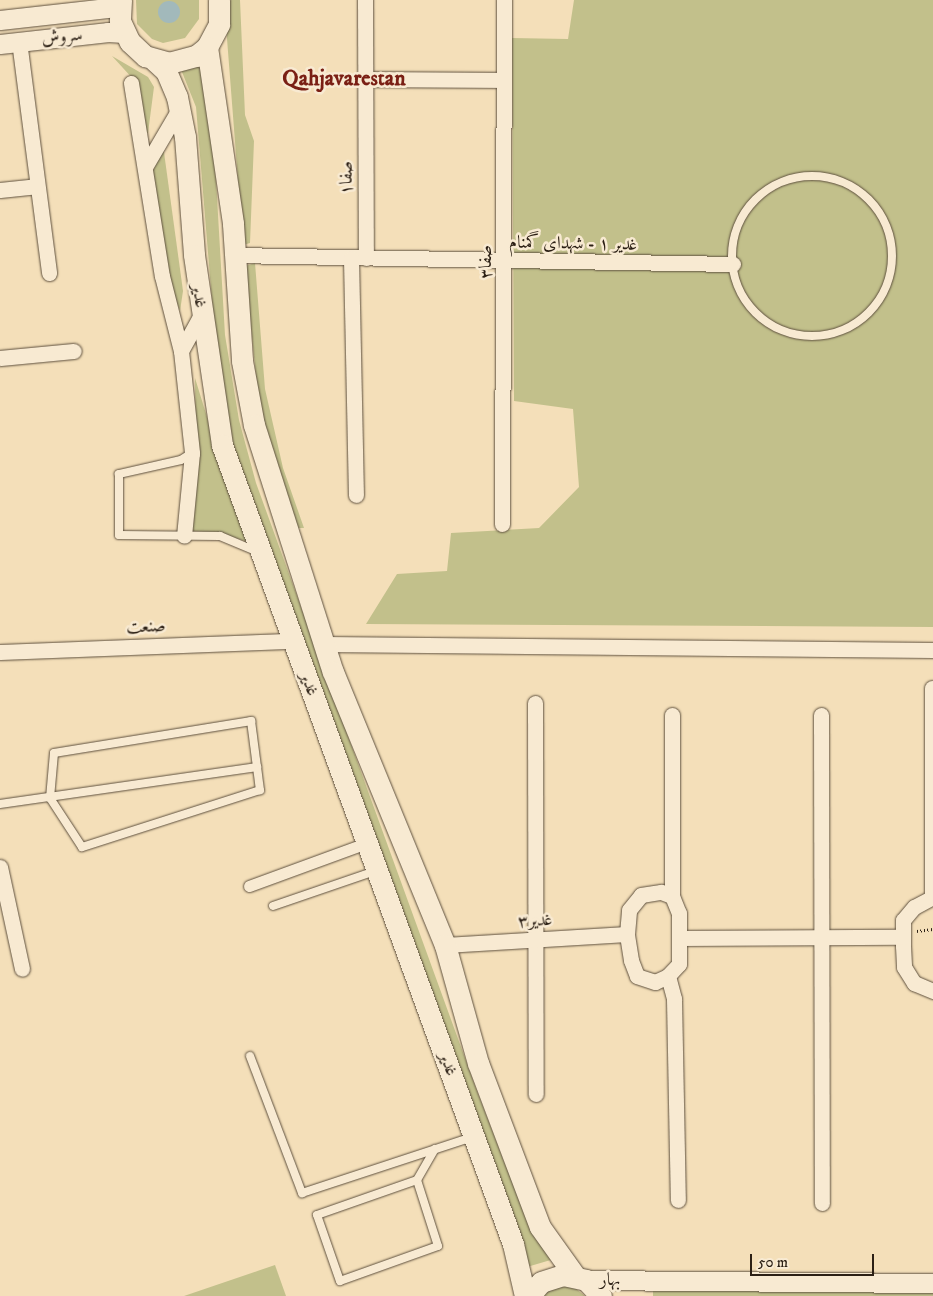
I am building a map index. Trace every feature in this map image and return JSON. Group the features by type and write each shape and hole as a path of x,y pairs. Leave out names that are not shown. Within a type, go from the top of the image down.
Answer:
{"main road":[{"path":"121,0 120,21 124,33 136,50 154,60 183,61 207,47 219,24 219,0"},
{"name":"غدیر","path":"207,47 233,224 233,255 242,361 254,425 324,644 445,945 478,1063 540,1227 580,1278 601,1296"},
{"name":"غدیر","path":"154,60 166,71 179,109 202,313 222,445 260,553 369,842 513,1244 527,1296"},
{"path":"527,1296 541,1282 551,1277 580,1278"}],"street":[{"name":"سروش","path":"0,20 107,8 117,0"},
{"name":"صفا۱","path":"356,494 358,258 366,98 365,0"},
{"name":"صفا۳","path":"502,524 505,262 504,0"},
{"name":"سروش","path":"0,44 108,32 124,33"},
{"path":"19,42 36,186 49,273"},
{"path":"366,79 504,80"},
{"path":"131,83 162,276 181,351 192,454 184,536"},
{"path":"145,167 179,109"},
{"path":"0,190 36,186"},
{"name":"غدیر ۱ - شهدای گمنام","path":"233,255 505,262 732,264"},
{"path":"181,351 202,313"},
{"path":"0,358 74,351"},
{"name":"صنعت","path":"0,652 293,641"},
{"path":"324,644 933,650"},
{"path":"932,688 933,897 914,907 904,920 903,938 904,967 914,983 933,991"},
{"path":"536,703 536,1094"},
{"path":"672,715 672,896 679,913 679,964 668,976 655,982 637,976 630,960 627,934 629,910 640,896 661,892 672,896"},
{"path":"821,715 822,1203"},
{"path":"249,886 369,842"},
{"path":"0,867 4,902 22,969"},
{"name":"غدیر۳","path":"445,945 627,934"},
{"path":"680,938 903,938"},
{"path":"668,976 674,999 678,1200"},
{"name":"بهار","path":"580,1278 621,1278 646,1289 933,1283"}],"lane":[{"path":"808,176 827,177 861,193 884,221 890,239 890,276 873,309 859,321 825,336 806,336 771,325 745,299 732,264 733,246 746,211 773,186 808,176"},
{"path":"192,454 181,460 119,474 119,535 220,536 260,553"},
{"path":"251,721 260,790 82,847 50,798 54,753 251,721"},
{"path":"0,804 257,768"},
{"path":"273,906 378,870"},
{"path":"250,1056 302,1193 474,1136"},
{"path":"416,1180 438,1246 340,1281 317,1215 416,1180 435,1149"}],"shaded area":[{"path":"136,0 199,0 199,19 185,38 163,43 152,39 137,24"},
{"path":"224,0 240,0 245,115 254,141 250,243 243,245"},
{"path":"574,0 933,0 933,627 366,624 397,574 447,571 451,533 539,528 579,487 573,409 514,401 512,38 568,39"},
{"path":"112,56 148,77 154,87 148,133 143,132 134,80"},
{"path":"205,56 213,128 225,335 239,420 256,483 477,1091 505,1164 554,1259 527,1267 230,439 218,374 196,107 180,67"},
{"path":"163,145 183,291 180,311 168,278 151,176"},
{"path":"255,263 265,389 283,468 304,528 293,528 259,407 245,266"},
{"path":"195,378 219,456 252,543 219,533 190,531 196,460"},
{"path":"275,1265 286,1296 184,1296"},
{"path":"570,1284 585,1296 538,1296 549,1288"},
{"path":"653,1285 933,1285 933,1296 653,1296"}],"water":[{"path":"169,1 177,4 180,12 177,20 169,23 161,20 158,12 161,4"}],"district":[{"name":"Qahjavarestan","path":"344,79"}]}
